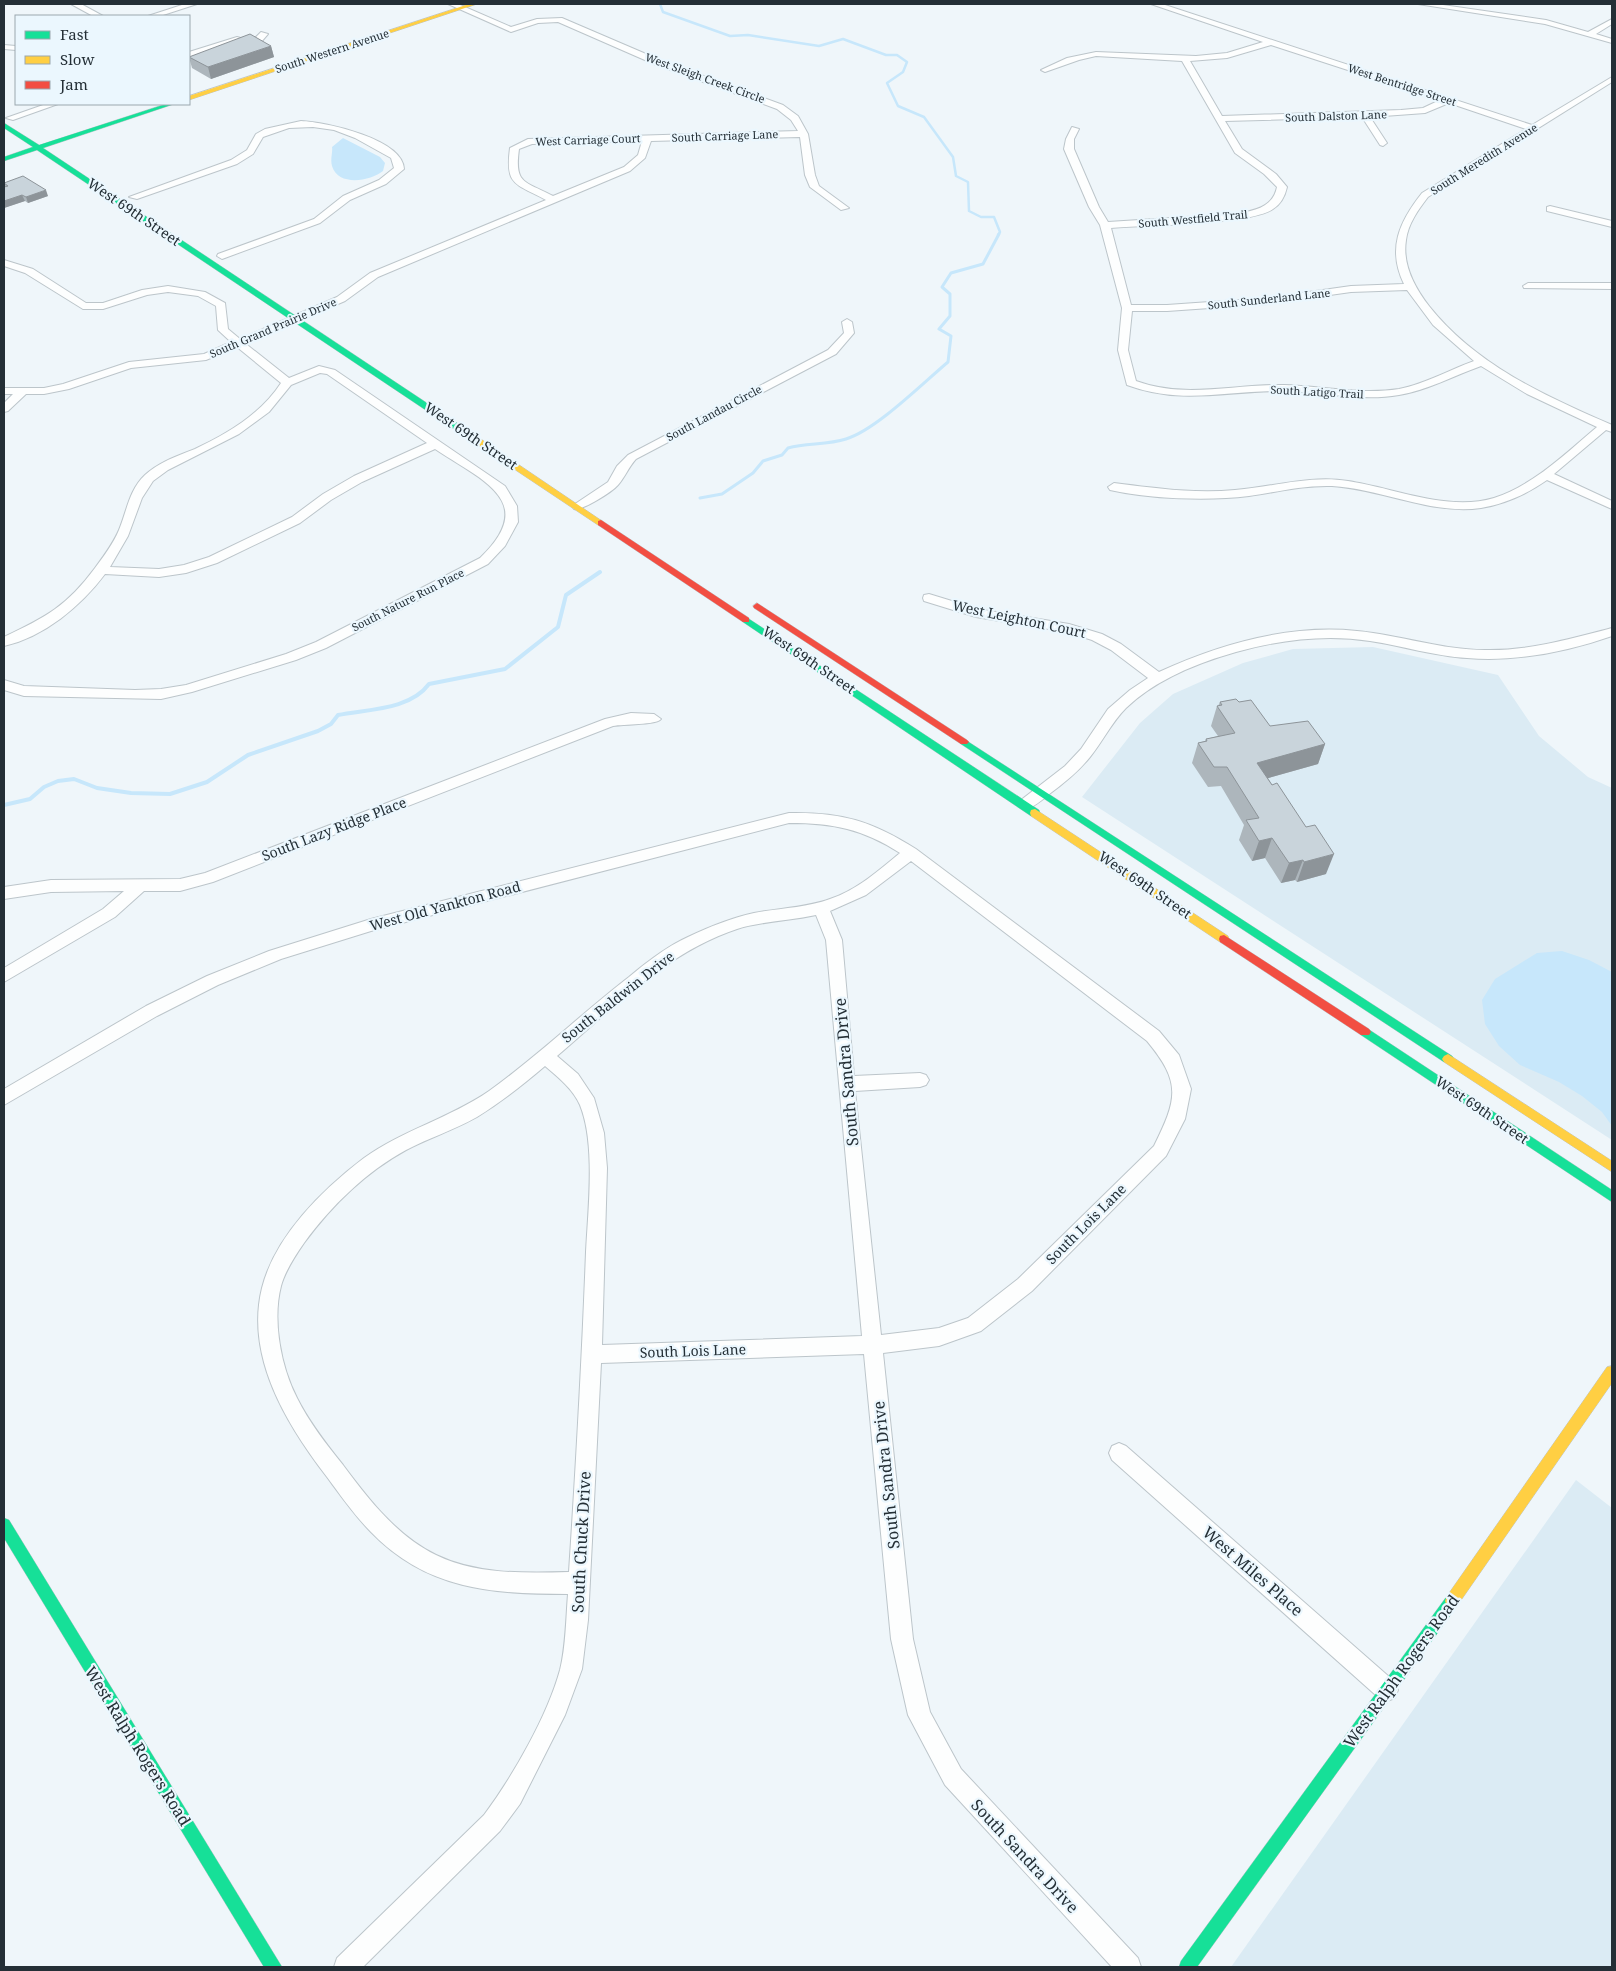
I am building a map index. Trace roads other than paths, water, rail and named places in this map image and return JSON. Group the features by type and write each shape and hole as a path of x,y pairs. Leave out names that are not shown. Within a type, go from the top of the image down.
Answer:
{"main road":[{"name":"South Western Avenue","path":"190,98 456,6 474,4"},
{"path":"4,160 168,105"},
{"name":"West 69th Street","path":"5,117 51,143 150,208"},
{"name":"West 69th Street","path":"5,117 39,148 208,262 469,430 578,506 1612,1197"},
{"path":"208,262 218,253 239,267"},
{"path":"293,302 323,322"},
{"path":"577,488 597,501"},
{"name":"West 69th Street","path":"751,602 1612,1167"},
{"name":"West Ralph Rogers Road","path":"1188,1967 1485,1556 1612,1372"},
{"name":"West Ralph Rogers Road","path":"4,1524 274,1967"}],"street":[{"path":"76,4 96,15"},
{"path":"155,15 193,4"},
{"name":"West Bentridge Street","path":"1155,4 1533,128"},
{"path":"1422,4 1530,19 1612,41"},
{"name":"West Sleigh Creek Circle","path":"456,6 511,30 549,19 567,23 657,62 780,107 795,118 804,134 810,175 815,187 844,208"},
{"path":"1590,34 1612,21"},
{"path":"190,55 252,35 264,34 258,39 190,61"},
{"path":"1045,70 1075,58 1098,54 1184,58 1242,54 1271,42"},
{"name":"South Westfield Trail","path":"1105,225 1234,217 1256,213 1270,207 1280,196 1282,187 1276,177 1248,160 1238,150 1184,58"},
{"name":"South Meredith Avenue","path":"1608,427 1566,410 1480,363 1438,325 1410,287 1401,260 1400,245 1405,225 1425,195 1612,79"},
{"name":"South Dalston Lane","path":"1220,119 1365,115 1425,110 1449,100"},
{"path":"5,117 32,105"},
{"path":"5,117 50,105"},
{"path":"1365,115 1383,143"},
{"path":"134,197 234,162 249,154 256,146 259,136 277,127 307,126 344,130 395,156 399,163 400,170 391,178 350,195 331,213 317,221 218,253"},
{"path":"1075,129 1070,139 1069,149 1094,207 1105,225 1127,308 1123,350 1127,372 1131,383 1148,391"},
{"name":"South Carriage Lane","path":"647,138 804,134"},
{"name":"South Grand Prairie Drive","path":"4,391 22,392 65,388 129,365 206,356 240,343 308,312 341,300 374,275 627,169 639,161 646,152 647,138"},
{"name":"West Carriage Court","path":"553,200 517,180 512,169 515,148 531,141 647,138"},
{"path":"1550,210 1612,224"},
{"path":"4,262 29,271 83,306 92,309 105,307 138,294 158,291 181,289 210,296 221,305 223,330 276,370 287,383 280,396 234,431 216,443 164,467 148,479 138,493 122,535 84,592 71,605 53,618 4,642"},
{"path":"1528,286 1612,286"},
{"name":"South Sunderland Lane","path":"1127,308 1257,302 1307,297 1351,289 1410,287"},
{"name":"South Landau Circle","path":"578,506 597,501 613,484 620,468 632,457 832,352 849,333 847,322"},
{"name":"South Latigo Trail","path":"1148,391 1200,393 1279,388 1365,394 1388,393 1414,389 1453,372 1480,363"},
{"name":"South Nature Run Place","path":"4,685 24,691 135,694 161,694 187,689 320,645 484,561 500,546 511,526 511,507 501,489 331,372 319,369 287,383"},
{"path":"4,409 22,392"},
{"path":"1114,487 1182,494 1234,494 1283,485 1317,482 1347,484 1427,501 1462,504 1494,502 1524,491 1608,427"},
{"path":"100,570 160,573 186,569 213,560 296,520 327,497 358,479 435,444"},
{"path":"1546,475 1612,504"},
{"name":"West Leighton Court","path":"929,598 985,615 1069,628 1097,637 1116,647 1158,678"},
{"path":"1026,804 1085,754 1102,726 1123,703 1158,678 1233,648 1290,636 1356,635 1467,654 1520,654 1590,640 1612,632"},
{"name":"South Lazy Ridge Place","path":"4,893 51,886 180,885 208,878 610,722 631,718 654,718"},
{"name":"West Old Yankton Road","path":"4,1098 87,1045 229,974 308,944 370,925 789,818 814,817 846,822 877,832 911,853"},
{"name":"South Baldwin Drive","path":"578,1583 496,1583 459,1575 430,1563 399,1545 350,1494 309,1436 284,1392 276,1367 269,1322 272,1286 290,1249 318,1214 352,1178 384,1154 456,1119 486,1102 603,1005 660,962 696,939 757,918 821,908 862,890 911,853"},
{"name":"South Lois Lane","path":"592,1354 873,1345 939,1337 974,1325 1025,1285 1160,1151 1176,1118 1182,1090 1173,1060 1153,1036 911,853"},
{"path":"4,976 109,913 141,885"},
{"name":"South Sandra Drive","path":"821,908 834,940 846,1084 902,1640 919,1715 953,1777 1128,1967"},
{"name":"South Chuck Drive","path":"346,1967 492,1822 512,1796 550,1723 571,1669 577,1620 592,1354 598,1168 595,1134 588,1102 572,1079 545,1055"},
{"path":"846,1084 920,1080"},
{"name":"West Miles Place","path":"1118,1453 1387,1690"}],"water":[{"path":"343,138 380,157 385,163 383,171 378,175 355,180 341,177 335,173 331,163 332,147"},
{"path":"1562,951 1589,960 1612,972 1612,1126 1602,1112 1582,1096 1559,1082 1520,1065 1499,1046 1485,1024 1482,1000 1495,979 1537,953"}],"waterway":[{"path":"660,4 663,12 730,36 748,35 819,46 843,39 886,55 897,55 907,62 903,72 887,83 898,106 924,117 953,157 956,176 968,182 969,211 981,217 994,217 1000,232 998,235"},
{"path":"700,498 722,494 753,473 763,461 782,455 788,448 839,441 858,434 885,416 913,393 948,362 951,336 939,329 950,316 950,294 942,287 951,273 983,264 999,234"},
{"path":"4,805 30,799 44,787 58,781 74,779 97,788 131,793 170,794 207,782 248,755 318,731 331,724 338,715 400,704 421,693 429,684 505,669 558,627 566,595 600,572"}]}
